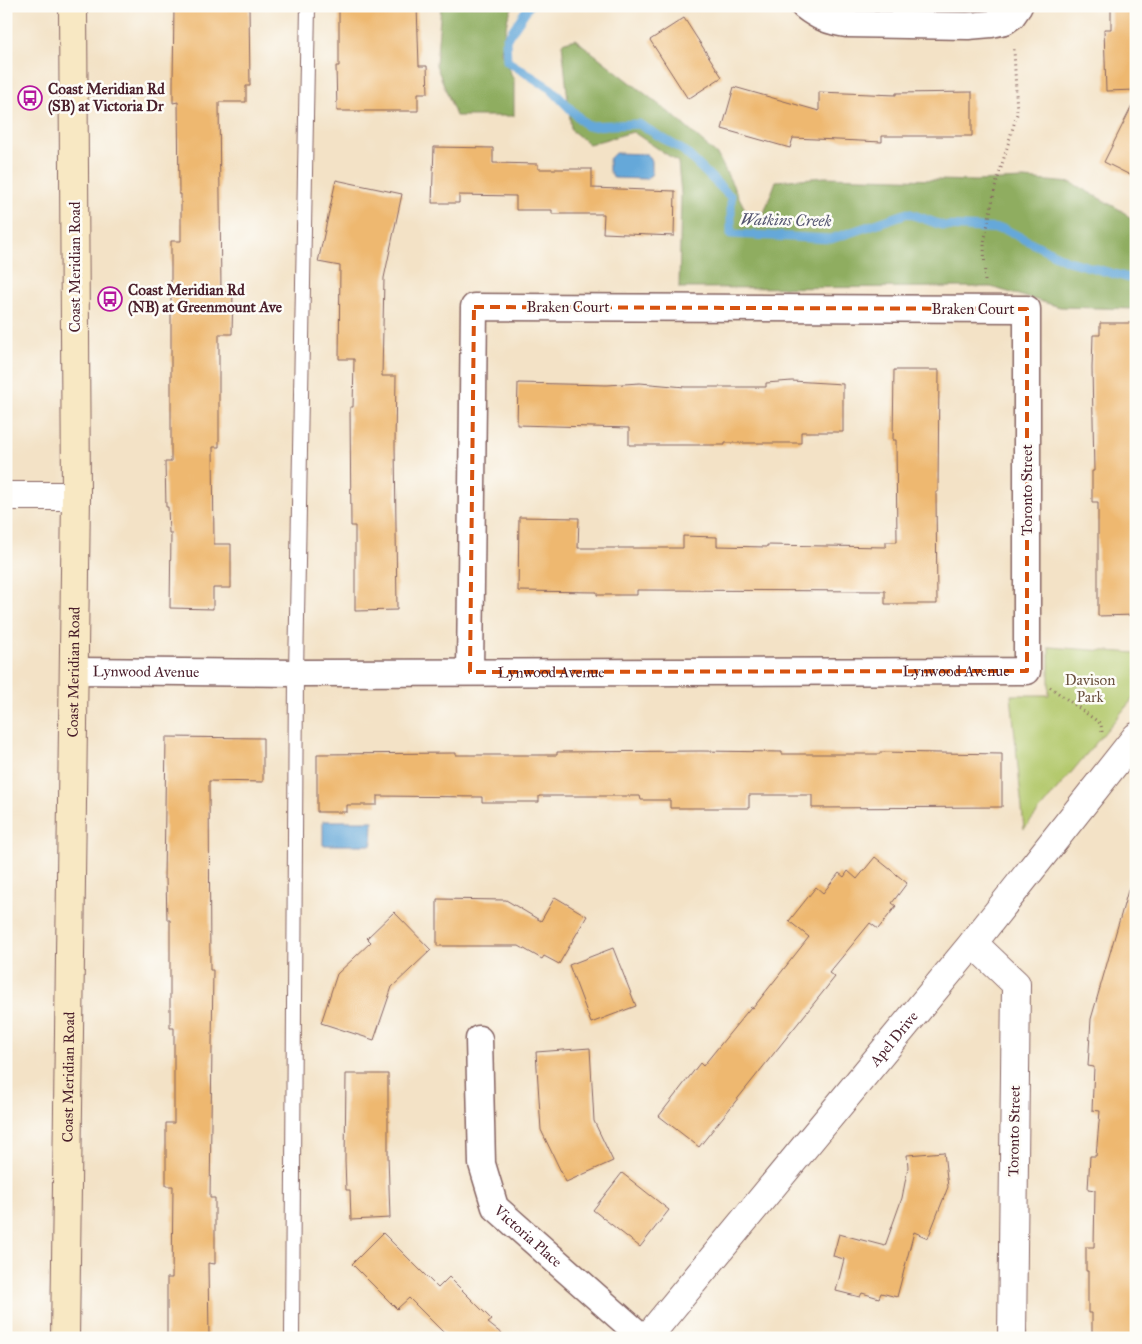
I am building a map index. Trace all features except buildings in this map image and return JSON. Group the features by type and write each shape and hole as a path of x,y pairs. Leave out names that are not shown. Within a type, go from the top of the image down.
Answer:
{"main road":[{"name":"Coast Meridian Road","path":"65,1338 75,671 76,496 73,6"}],"street":[{"path":"804,6 816,15 831,22 847,24 968,26 999,24 1016,11"},
{"name":"Braken Court","path":"470,672 474,307 1027,309"},
{"name":"Toronto Street","path":"1027,309 1027,671"},
{"path":"6,496 76,496"},
{"name":"Lynwood Avenue","path":"75,671 296,673 1027,671"},
{"name":"Apel Drive","path":"648,1338 973,943 1136,738"},
{"name":"Toronto Street","path":"973,943 1016,984 1012,1338"},
{"name":"Victoria Place","path":"479,1039 482,1164 495,1207 643,1338"}],"lane":[{"path":"292,1338 296,673 308,6"}],"path":[{"path":"987,309 984,243 995,188 1017,114 1016,11"},
{"path":"1027,671 1101,724 1103,741"}],"highlighted area":[{"path":"474,307 1027,309 1027,671 470,672"}],"green space":[{"path":"441,6 513,6 508,17 501,52 514,80 514,116 456,116 436,65"},
{"path":"575,39 676,118 718,156 753,225 761,221 776,181 825,177 975,181 1024,179 1072,183 1124,212 1136,224 1136,309 1060,307 991,287 679,288 681,194 678,162 633,132 589,144 571,130 562,43"},
{"name":"Davison Park","path":"1049,647 1136,653 1136,695 1024,829 1011,695 1049,695"}],"water":[{"path":"615,153 647,154 652,161 652,174 646,179 614,178 609,171 609,159"},
{"path":"323,821 373,821 372,845 323,845"}],"waterway":[{"name":"Watkins Creek","path":"529,6 506,40 507,61 551,89 587,126 639,124 684,151 731,197 731,234 831,239 908,213 944,226 1004,229 1068,261 1136,280"}],"place":[{"name":"Coast Meridian Rd (SB) at Victoria Dr","path":"30,98"},
{"name":"Coast Meridian Rd (NB) at Greenmount Ave","path":"110,299"}]}
